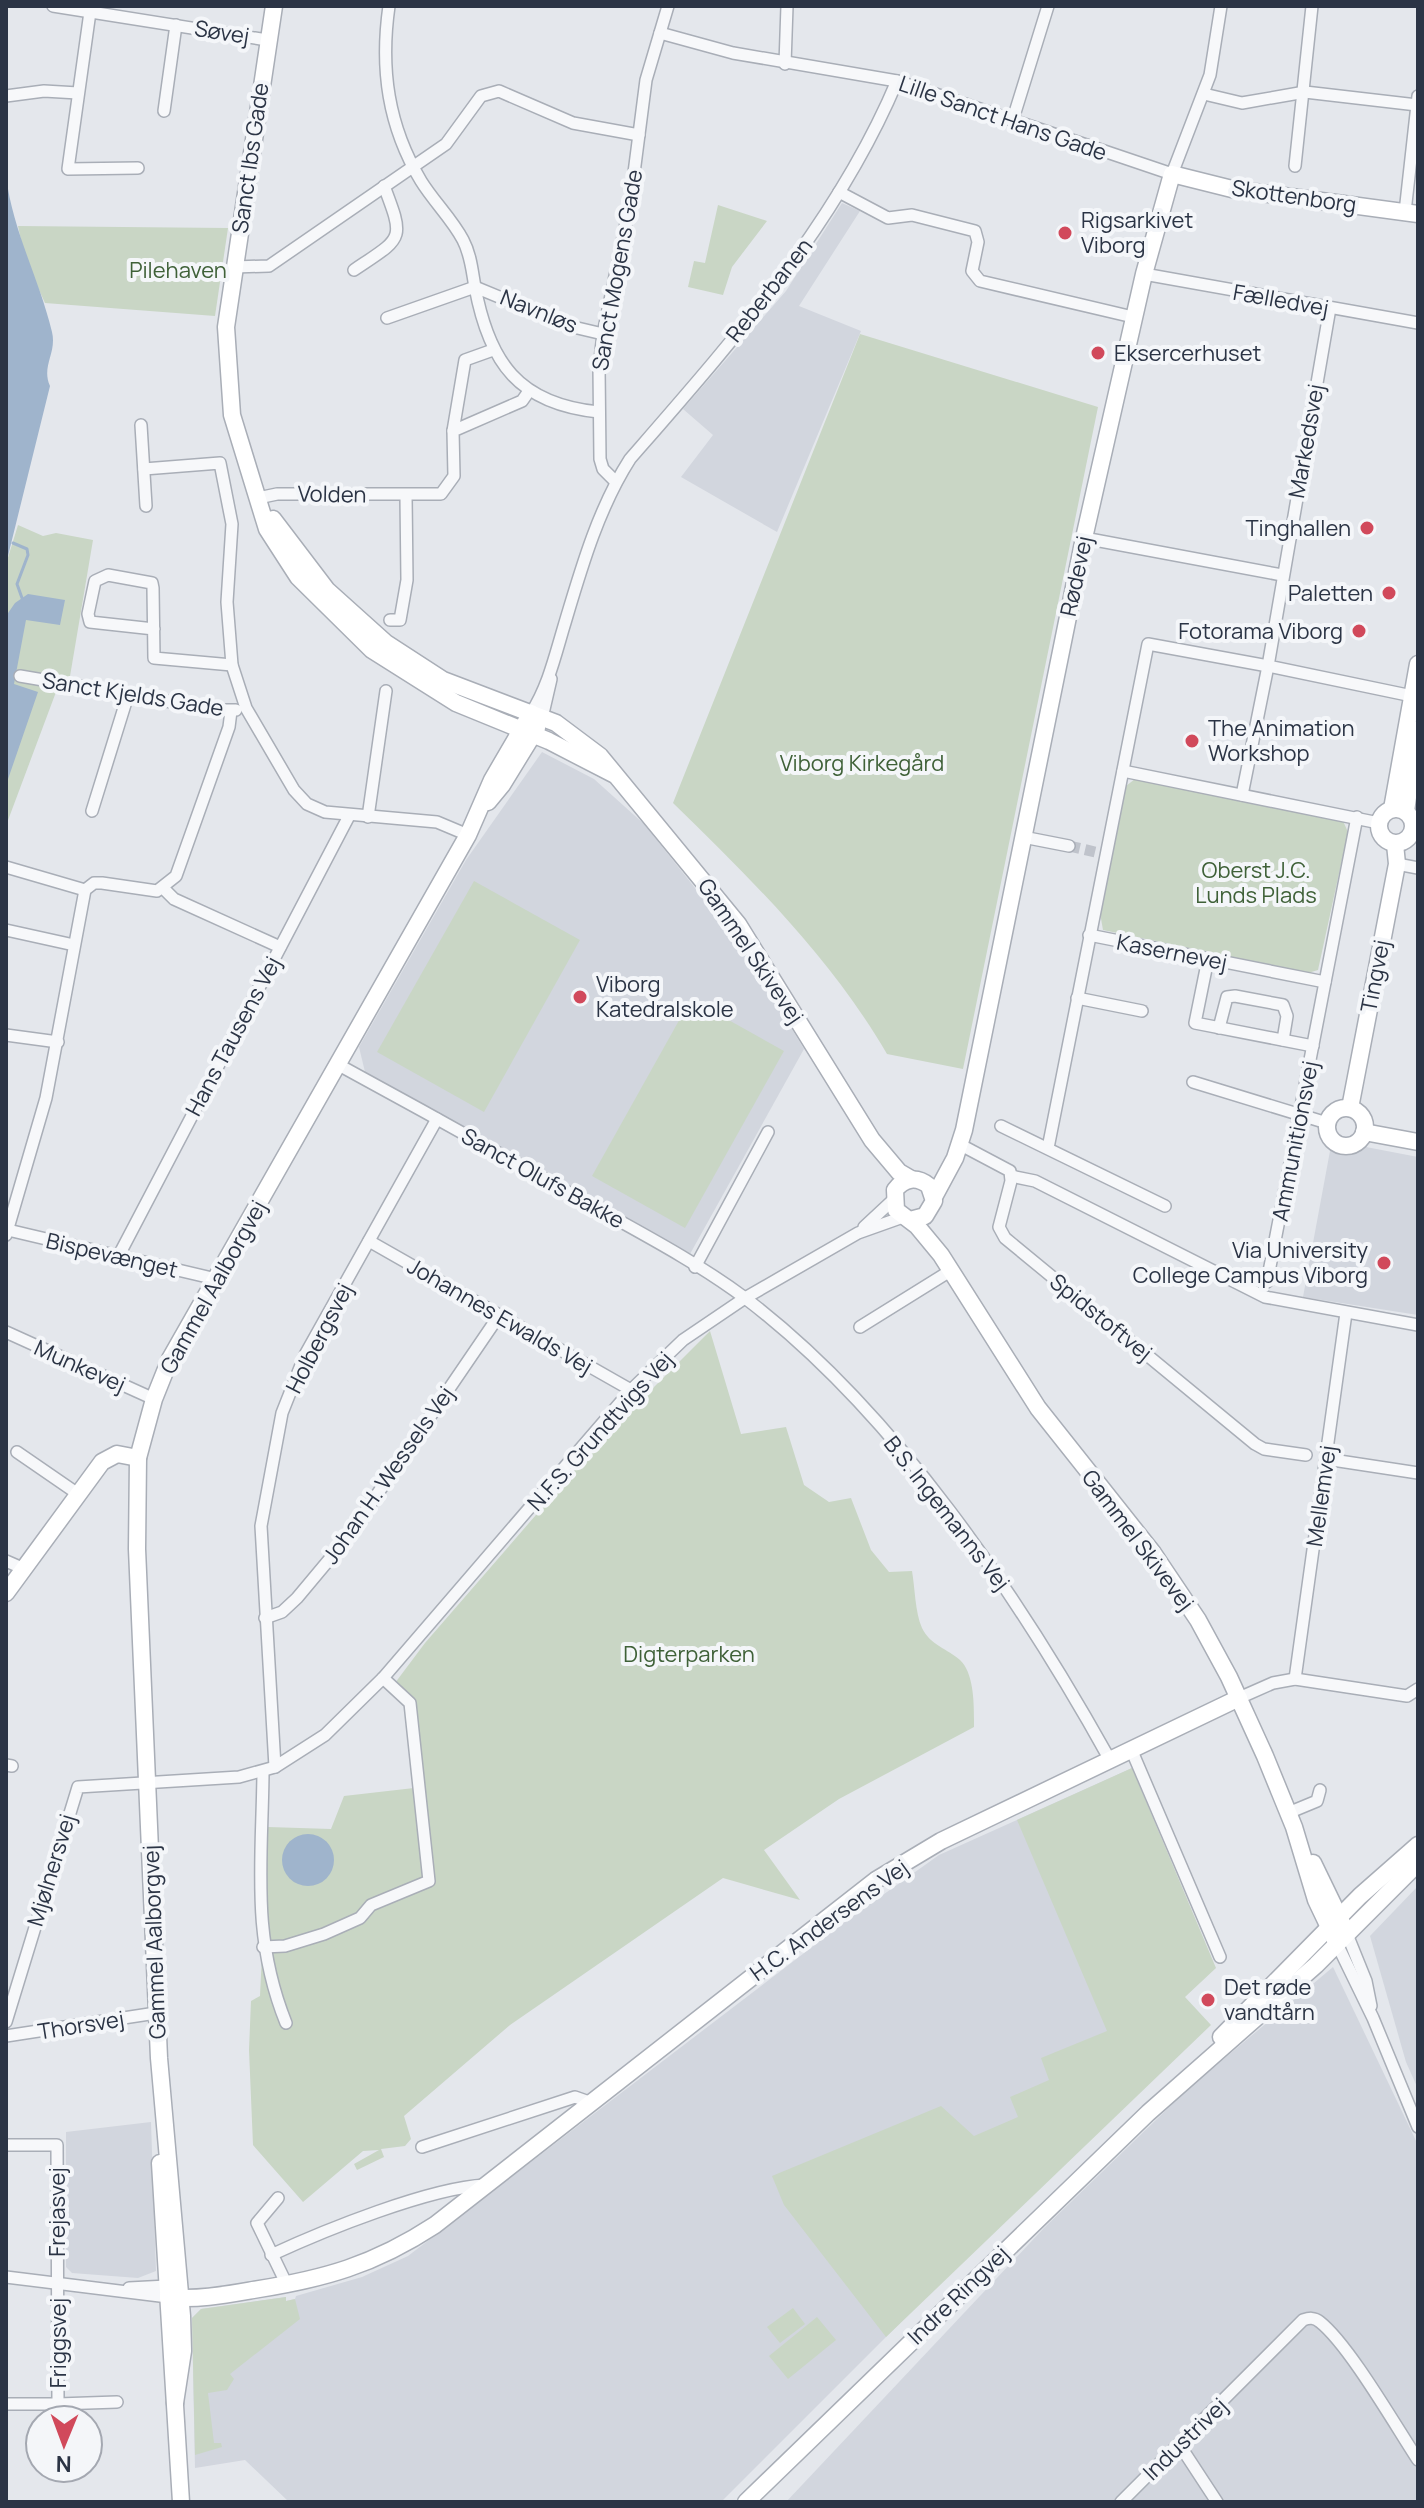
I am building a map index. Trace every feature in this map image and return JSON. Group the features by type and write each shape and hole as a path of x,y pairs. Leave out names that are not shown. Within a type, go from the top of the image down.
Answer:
{"street":[{"name":"Søvej","path":"53,6 267,40"},
{"name":"Sanct Ibs Gade","path":"274,6 226,327 232,415 267,529 298,577 343,625 372,650 431,689 526,732"},
{"path":"389,6 383,61 387,97 413,165 464,242 493,350 511,376 529,391 548,402 599,412"},
{"name":"Sanct Mogens Gade","path":"616,482 600,459 603,334 630,204 646,80 668,6"},
{"path":"785,64 787,6"},
{"path":"1013,119 1048,6"},
{"path":"1172,174 1204,94 1221,6"},
{"path":"1295,166 1312,6"},
{"path":"90,12 68,169 138,168"},
{"name":"Søvej","path":"164,111 176,25"},
{"name":"Lille Sanct Hans Gade","path":"660,33 785,64 897,81 1172,174"},
{"name":"Reberbanen","path":"616,482 630,459 800,255 839,192 897,81"},
{"path":"6,96 44,91 78,93"},
{"path":"234,267 269,266 446,144 481,96 489,91 499,91 573,123 639,135"},
{"path":"1204,94 1242,103 1305,92 1417,100 1412,213"},
{"name":"Skottenborg","path":"1172,174 1232,189 1412,213"},
{"name":"Rødevej","path":"932,1205 959,1144 1084,538 1133,317 1172,174"},
{"path":"354,270 395,240 399,227 384,186"},
{"path":"839,192 888,218 912,215 975,231 978,242 972,271 980,281 1133,317"},
{"name":"Fælledvej","path":"1144,274 1418,323"},
{"path":"387,318 475,287"},
{"name":"Navnløs","path":"475,287 569,326 603,334"},
{"name":"Markedsvej","path":"1268,666 1330,308"},
{"name":"Volden","path":"258,498 277,494 441,494 450,486 454,476 453,431 465,360 493,350"},
{"path":"453,431 522,401 529,391"},
{"path":"141,425 146,506"},
{"name":"Sanct Kjelds Gade","path":"144,469 220,463 231,517 227,602 232,665 246,708 294,790 307,804 349,816 437,822 468,835"},
{"path":"536,715 585,559 616,482"},
{"path":"390,620 400,620 407,580 406,496"},
{"name":"Sanct Ibs Gade","path":"258,498 327,590 386,643 443,680 536,715"},
{"path":"1084,538 1282,575"},
{"path":"154,629 90,622 88,614 95,581 108,575 152,583 154,629 154,658 232,665"},
{"name":"Kasernevej","path":"1268,666 1148,644 1123,771 1100,853 1089,935 1325,982"},
{"path":"1399,810 1418,664"},
{"path":"1242,795 1268,666 1415,696"},
{"name":"Sanct Kjelds Gade","path":"20,676 231,711 246,708"},
{"path":"368,817 386,691"},
{"path":"92,811 128,695"},
{"path":"7,1232 46,1098 85,890 94,883 102,883 150,892 164,889 176,876 229,727 231,711"},
{"name":"Gammel Aalborgvej","path":"181,2502 175,2403 183,2351 174,2292 157,2096 159,2058 137,1549 138,1458 154,1399 170,1359 468,835 492,780 536,715"},
{"name":"Gammel Skivevej","path":"536,715 579,738 600,756 665,831 738,924 872,1140 899,1172 917,1180 932,1205 941,1255"},
{"path":"1399,810 1418,729"},
{"name":"Gammel Skivevej","path":"526,732 613,774"},
{"path":"1123,771 1379,823"},
{"path":"1399,810 1414,823 1413,833 1406,841 1395,844 1384,839 1379,823 1384,814 1399,810"},
{"name":"Hans Tausens Vej","path":"118,1257 349,816"},
{"name":"Ammunitionsvej","path":"1267,1282 1357,817"},
{"path":"1023,837 1069,846"},
{"name":"Tingvej","path":"1350,1108 1397,864 1395,844"},
{"path":"1397,864 1418,868"},
{"path":"6,867 85,890"},
{"path":"164,889 174,899 280,947"},
{"path":"6,930 74,945"},
{"path":"1048,1148 1089,935"},
{"path":"1208,959 1195,1023 1219,1028"},
{"name":"Ammunitionsvej","path":"1283,1040 1287,1016 1283,1005 1227,997 1219,1028 1313,1046"},
{"path":"1077,998 1142,1011"},
{"path":"6,1035 58,1042"},
{"name":"Sanct Olufs Bakke","path":"337,1064 745,1298"},
{"path":"1193,1082 1299,1117 1327,1123"},
{"path":"1350,1108 1362,1117 1364,1132 1357,1142 1342,1145 1329,1135 1327,1123 1338,1109 1350,1108"},
{"name":"Holbergsvej","path":"275,1767 261,1526 282,1413 305,1355 437,1119"},
{"path":"1001,1126 1165,1206"},
{"path":"695,1267 768,1132"},
{"path":"1364,1132 1418,1142"},
{"name":"Gammel Skivevej","path":"872,1140 893,1197 907,1218 941,1255 1038,1408 1177,1587 1239,1698 1334,1922 1366,1981 1373,2018 1418,2127"},
{"path":"959,1144 1006,1166 1011,1176 1035,1181 1265,1297 1418,1325"},
{"name":"Rødevej","path":"893,1197 900,1184 933,1175 959,1144"},
{"name":"Spidstoftvej","path":"1011,1176 1000,1222 1005,1238 1255,1444 1306,1455"},
{"path":"6,1183 20,1186"},
{"name":"N.F.S. Grundtvigs Vej","path":"858,1233 893,1197"},
{"path":"907,1218 932,1205"},
{"name":"N.F.S. Grundtvigs Vej","path":"147,1782 263,1773 325,1735 383,1678 631,1390 683,1340 745,1298 858,1233 907,1218"},
{"name":"Bispevænget","path":"7,1232 216,1279"},
{"name":"Johannes Ewalds Vej","path":"369,1241 631,1390"},
{"path":"860,1327 950,1271"},
{"name":"B.S. Ingemanns Vej","path":"745,1298 815,1361 875,1422 949,1512 1018,1607 1110,1760"},
{"name":"Mellemvej","path":"1295,1679 1346,1313"},
{"name":"Johan H. Wessels Vej","path":"265,1618 282,1612 297,1598 348,1537 498,1317"},
{"name":"Munkevej","path":"6,1332 154,1399"},
{"path":"17,1452 78,1494"},
{"path":"6,1593 108,1457 117,1454 138,1458"},
{"path":"1326,1459 1418,1473"},
{"path":"6,1561 22,1568"},
{"path":"263,1947 285,1946 324,1934 360,1918 371,1905 429,1881 410,1703 383,1678"},
{"path":"1239,1698 1273,1683 1295,1679 1395,1695 1416,1691"},
{"name":"H.C. Andersens Vej","path":"174,2292 287,2285 348,2271 396,2251 592,2103 876,1880 941,1841 1239,1698"},
{"path":"1131,1749 1220,1957"},
{"path":"263,1773 263,1947 271,1986 286,2023"},
{"name":"Mjølnersvej","path":"6,2022 75,1791 84,1784 147,1782"},
{"path":"1291,1820 1317,1801 1320,1790"},
{"name":"Indre Ringvej","path":"1148,2113 1334,1922 1418,1845"},
{"name":"Indre Ringvej","path":"746,2502 1148,2113 1342,1939 1418,1863"},
{"name":"Thorsvej","path":"6,2036 156,2013"},
{"path":"422,2147 575,2097 592,2103"},
{"name":"Frejasvej","path":"6,2145 57,2145 57,2282"},
{"name":"H.C. Andersens Vej","path":"271,2255 317,2234 463,2186 485,2185"},
{"path":"278,2198 257,2223 287,2285"},
{"path":"6,2277 174,2292"},
{"name":"Friggsvej","path":"57,2282 58,2404 117,2402"},
{"name":"Industrivej","path":"1121,2502 1303,2320 1310,2318 1318,2320 1339,2343 1418,2460"},
{"path":"1179,2444 1217,2502"},
{"name":"Indre Ringvej","path":"753,2502 771,2480"}],"shaded area":[{"path":"842,203 860,211 799,306 861,331 777,532 681,477 713,435 683,409 786,291"},
{"name":"Viborg Katedralskole","path":"542,752 594,779 644,824 742,947 804,1049 690,1254 365,1072 359,1047 466,860"},
{"path":"1366,1147 1418,1157 1418,1315 1303,1297 1330,1151 1350,1155"},
{"path":"1132,1768 1180,1995 1193,2030 721,2502 289,2502 245,2460 195,2468 192,2318 201,2309 286,2297 286,2301 295,2299 296,2296 362,2277 408,2256 842,1924 939,1855"},
{"path":"1418,1886 1418,2089 1406,2062 1370,1936"},
{"path":"1333,1967 1418,2145 1418,2502 786,2502 1044,2228 1187,2090"},
{"path":"151,2122 156,2271 138,2278 72,2273 66,2267 66,2132"}],"green space":[{"path":"718,205 767,221 732,267 723,295 688,287 694,261 705,263"},
{"name":"Pilehaven","path":"18,226 228,228 215,316 45,303 25,259"},
{"name":"Viborg Kirkegård","path":"860,334 1098,407 963,1069 887,1054 841,985 789,921 673,803"},
{"path":"18,525 43,536 56,533 93,540 67,694 56,692 7,823 6,564"},
{"name":"Oberst J.C. Lunds Plads","path":"1135,779 1343,821 1348,832 1318,970 1308,973 1103,930 1100,913 1126,786"},
{"path":"474,881 580,940 484,1112 377,1052"},
{"path":"691,999 784,1051 685,1228 592,1176"},
{"name":"Digterparken","path":"710,1331 741,1434 786,1427 804,1485 829,1502 851,1498 871,1550 889,1572 912,1571 920,1622 925,1634 960,1660 969,1674 974,1727 839,1799 764,1850 800,1900 723,1878 510,2025 404,2116 411,2139 405,2146 381,2149 384,2157 357,2170 354,2164 379,2150 363,2151 303,2202 253,2145 249,2050 251,2001 260,1996 268,1827 331,1829 344,1796 414,1788 407,1708 389,1691 425,1643 600,1441"},
{"path":"1132,1768 1216,1968 1185,1997 1211,2025 886,2337 784,2205 772,2176 941,2106 974,2136 1018,2117 1010,2097 1049,2080 1041,2058 1107,2031 1017,1820"},
{"path":"286,2297 286,2301 295,2299 300,2319 230,2374 234,2379 227,2390 208,2393 214,2443 221,2443 222,2447 195,2455 192,2318 201,2309"},
{"path":"793,2308 805,2324 780,2343 767,2327"},
{"path":"817,2317 836,2340 788,2379 769,2356"}],"water":[{"path":"6,176 14,216 47,312 53,346 47,372 50,386 6,564"},
{"path":"28,594 65,600 60,625 26,620 14,684 38,692 6,785 6,616 15,603"},
{"path":"308,1834 326,1842 334,1860 326,1878 308,1886 290,1878 282,1860 290,1842"}],"waterway":[{"path":"13,543 27,549 28,555 17,584 22,598"}],"tunnel":[{"path":"1069,846 1095,852"}],"place":[{"name":"Rigsarkivet Viborg","path":"1065,233"},
{"name":"Eksercerhuset","path":"1098,353"},
{"name":"Tinghallen","path":"1367,528"},
{"name":"Paletten","path":"1389,593"},
{"name":"Fotorama Viborg","path":"1359,631"},
{"name":"The Animation Workshop","path":"1192,741"},
{"name":"Viborg Katedralskole","path":"580,997"},
{"name":"Via University College Campus Viborg","path":"1384,1263"},
{"name":"Det røde vandtårn","path":"1208,2000"}]}
